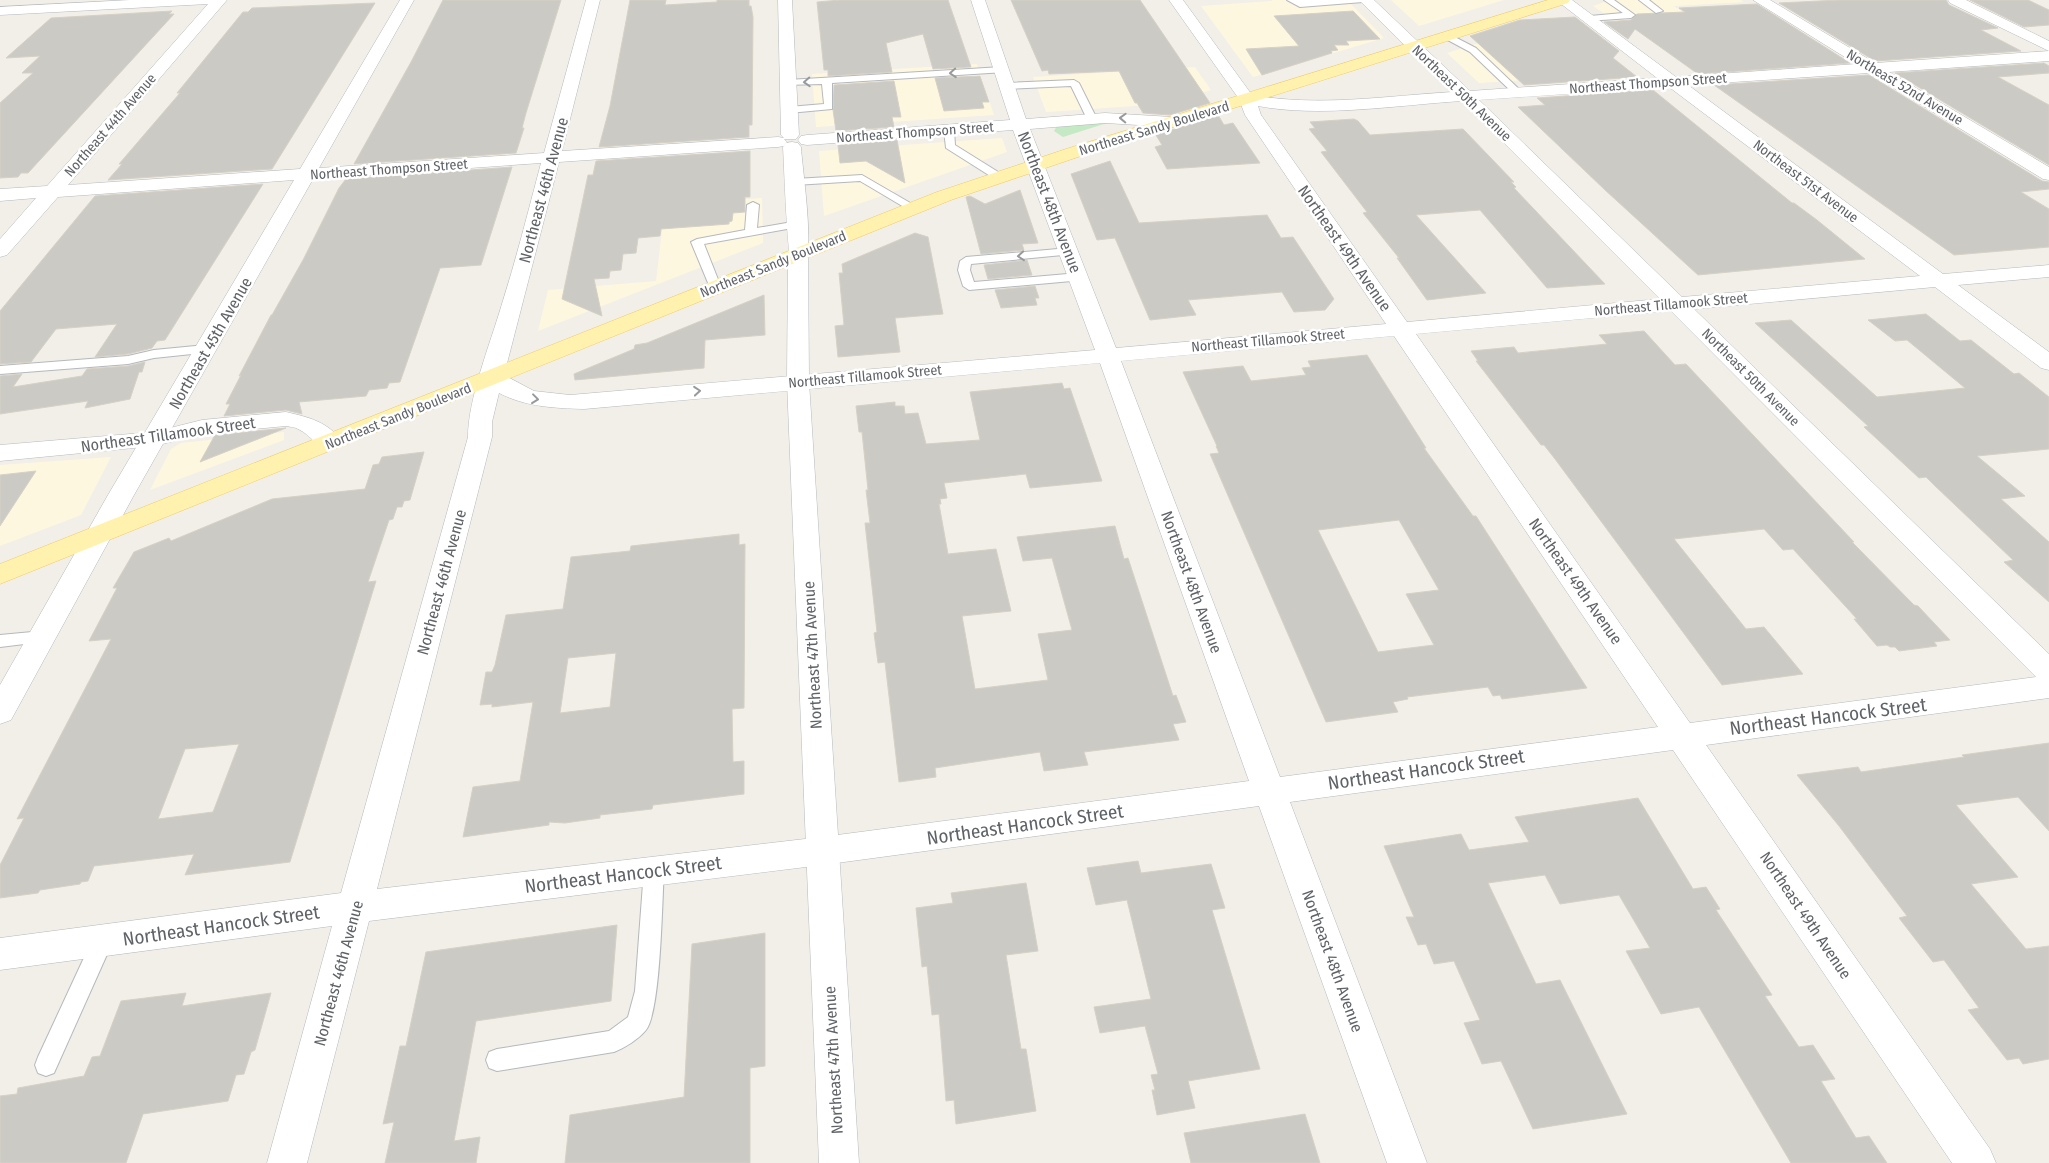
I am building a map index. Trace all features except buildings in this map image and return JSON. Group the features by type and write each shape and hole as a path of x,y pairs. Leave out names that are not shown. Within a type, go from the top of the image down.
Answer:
{"main road":[{"name":"Northeast Sandy Boulevard","path":"0,576 913,208 1036,164 1563,0"}],"street":[{"path":"0,22 7,11 26,0"},
{"path":"7,11 212,0"},
{"name":"Northeast 44th Avenue","path":"0,251 220,0"},
{"name":"Northeast 45th Avenue","path":"0,712 154,439 407,0"},
{"name":"Northeast 46th Avenue","path":"287,1163 480,437 480,422 498,353 519,283 593,0"},
{"name":"Northeast 47th Avenue","path":"785,0 789,110 798,224 798,382 839,1163"},
{"name":"Northeast 48th Avenue","path":"978,0 1020,125 1108,354 1407,1163"},
{"name":"Northeast 49th Avenue","path":"1176,0 1247,99 1253,115 1683,735 1976,1163"},
{"name":"Northeast 50th Avenue","path":"1365,0 1466,96 2049,672"},
{"name":"Northeast 51st Avenue","path":"1563,0 2049,363"},
{"name":"Northeast 52nd Avenue","path":"1760,0 2049,175"},
{"path":"1956,0 2049,47"},
{"name":"Northeast Thompson Street","path":"1247,99 1274,104 1316,106 2049,56"},
{"name":"Northeast Thompson Street","path":"0,195 1092,119 1125,118 1172,122"},
{"name":"Northeast Tillamook Street","path":"492,378 510,392 526,398 584,402 2049,271"},
{"name":"Northeast Tillamook Street","path":"0,453 154,439 202,427 286,420 307,424 330,442"},
{"name":"Northeast Hancock Street","path":"0,954 355,907 822,851 2049,687"}],"lane":[{"path":"1291,0 1300,4 1365,0"},
{"path":"1643,0 1659,11"},
{"path":"1590,19 1631,15 1613,1"},
{"path":"1447,36 1473,50 1517,92"},
{"path":"788,83 1004,78 1074,83 1092,119"},
{"path":"789,110 830,107 827,81"},
{"path":"949,130 950,146 999,177"},
{"path":"795,182 862,178 913,208"},
{"path":"751,232 753,205"},
{"path":"715,287 697,242 798,224"},
{"path":"966,261 1074,264 970,286 964,270 966,261"},
{"path":"0,370 128,360 154,354 206,349"},
{"path":"0,642 43,637"},
{"path":"497,1060 614,1041 638,1023 646,991 654,870"},
{"path":"46,1065 102,941"}],"shaded area":[{"path":"1272,0 1347,0 1384,38 1253,77 1201,6"},
{"path":"1391,0 1504,0 1419,26"},
{"path":"1610,0 1741,0 1744,2 1674,6 1694,20 1619,24 1593,6"},
{"path":"1507,34 1558,78 1479,83 1447,53"},
{"path":"977,64 994,115 816,127 812,74"},
{"path":"1195,67 1211,90 1165,104 1046,112 1033,77"},
{"path":"1002,138 1007,152 824,216 819,151"},
{"path":"762,198 763,243 538,331 548,290 656,281 665,205"},
{"path":"284,432 284,440 150,490 171,449 181,443"},
{"path":"111,457 81,515 0,546 0,465"}],"green space":[{"path":"1107,123 1063,137 1054,131 1057,126"}]}
